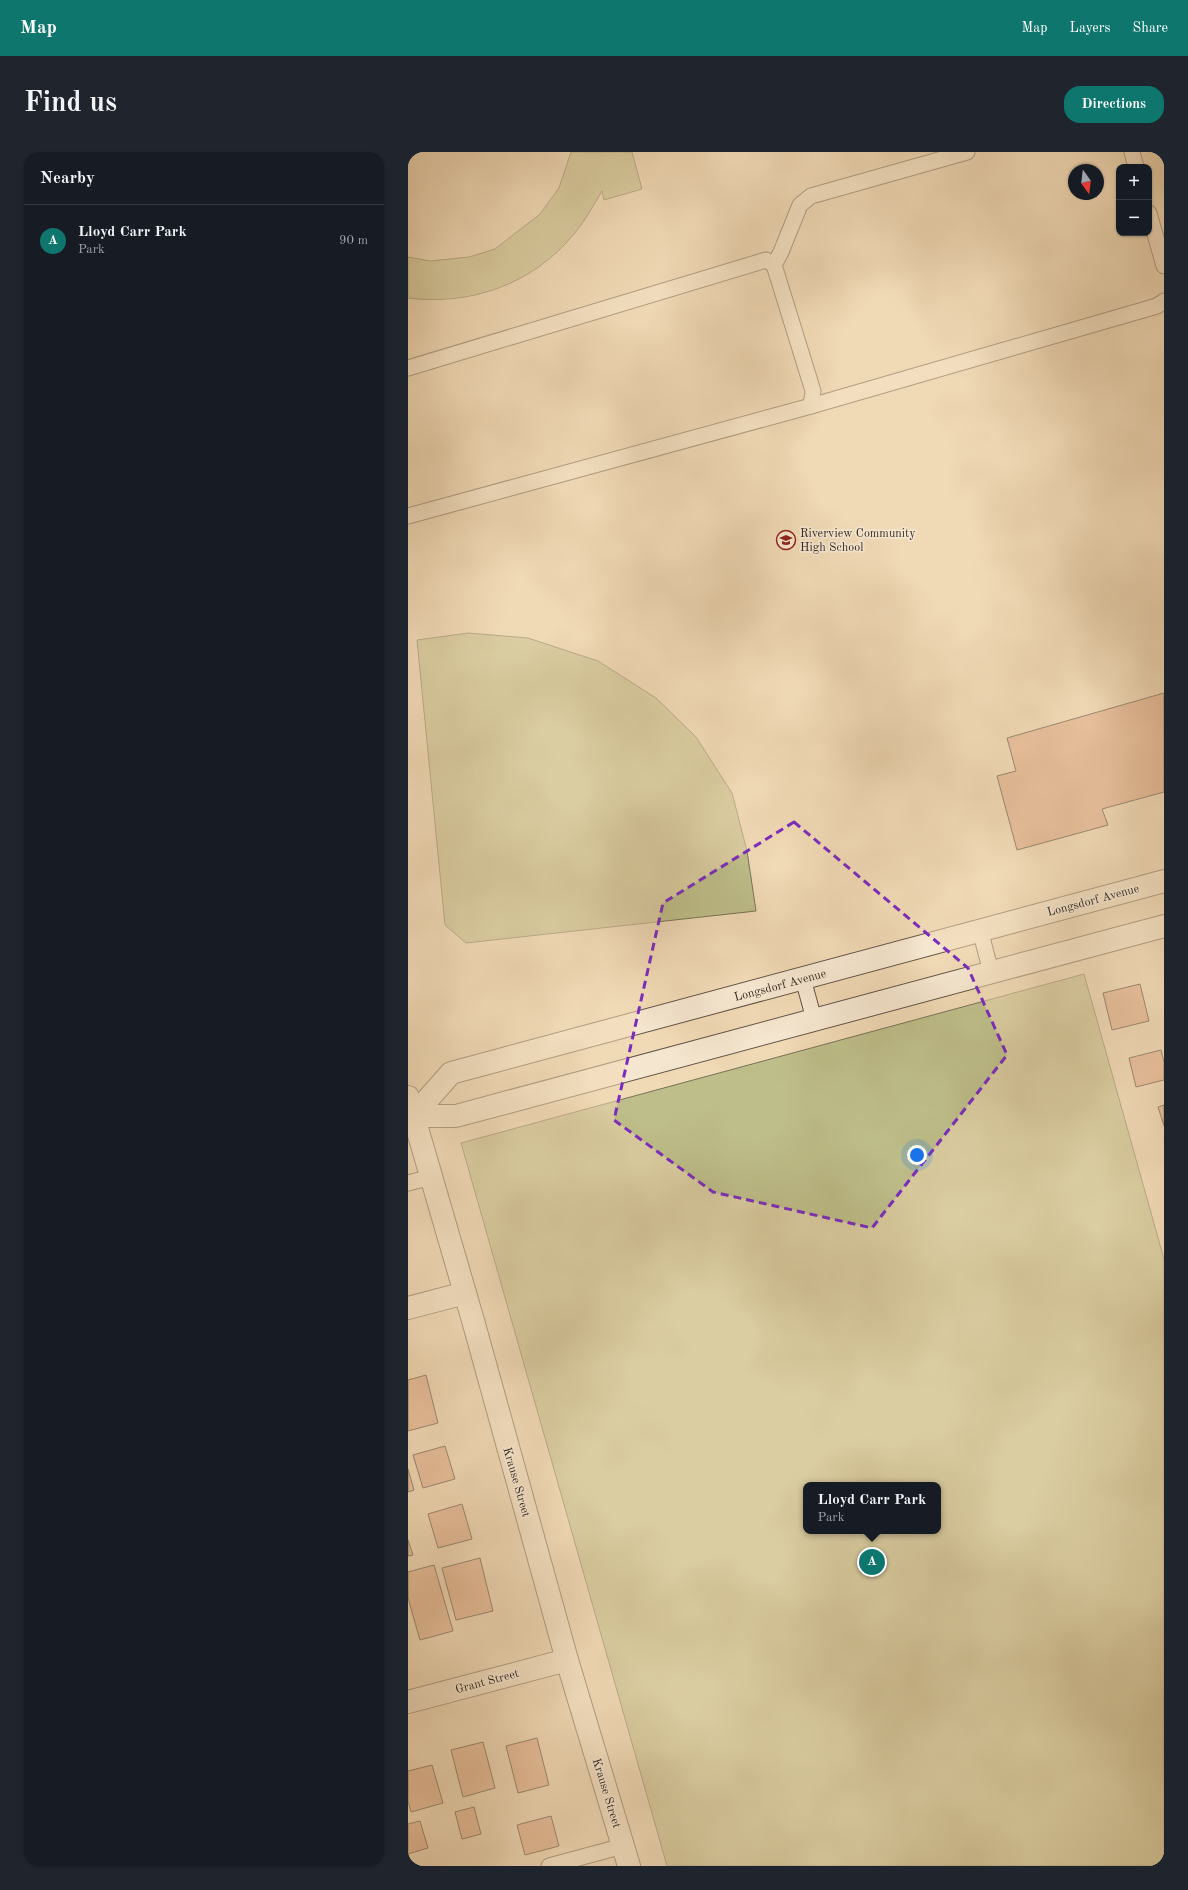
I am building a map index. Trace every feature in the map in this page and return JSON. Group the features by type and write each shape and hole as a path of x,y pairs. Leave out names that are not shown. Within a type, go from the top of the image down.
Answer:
{"street":[{"name":"Longsdorf Avenue","path":"410,1110 450,1073 1164,881"},
{"path":"410,1110 456,1116 1164,926"},
{"name":"Krause Street","path":"410,1110 465,1293 567,1660 626,1856"},
{"path":"408,1308 465,1293"},
{"name":"Grant Street","path":"408,1702 567,1660"}],"lane":[{"path":"408,368 770,263 781,252 800,205 811,196 967,152"},
{"path":"1132,152 1135,164"},
{"path":"1152,224 1164,266"},
{"path":"770,263 813,391 811,406"},
{"path":"408,516 811,406 1157,306 1164,301"},
{"path":"980,930 990,972"},
{"path":"803,979 814,1019"},
{"path":"408,1183 431,1177"},
{"path":"549,1866 626,1856"}],"highlighted area":[{"path":"794,822 968,968 1007,1055 872,1228 713,1192 614,1120 663,903"}],"green space":[{"path":"571,152 632,152 642,189 604,200 602,191 578,229 558,251 540,266 499,288 455,298 432,300 408,298 408,257 430,261 469,257 495,249 540,214 559,188"},
{"path":"468,633 528,638 598,661 656,698 696,737 732,793 747,851 756,911 466,943 445,925 417,640"},
{"path":"1084,974 1164,1259 1164,1866 667,1866 461,1143"}],"building":[{"path":"1164,693 1164,792 1102,809 1108,825 1017,850 997,776 1016,771 1007,738"},
{"path":"1140,984 1149,1021 1112,1030 1103,993"},
{"path":"1161,1050 1164,1062 1164,1080 1136,1087 1129,1058"},
{"path":"1164,1105 1164,1126 1158,1107"},
{"path":"426,1375 438,1423 408,1431 408,1380"},
{"path":"445,1446 455,1479 423,1488 413,1455"},
{"path":"408,1469 414,1490 408,1492"},
{"path":"462,1504 472,1539 438,1548 428,1514"},
{"path":"408,1540 413,1555 408,1556"},
{"path":"480,1558 493,1611 456,1620 442,1568"},
{"path":"434,1565 453,1631 420,1640 408,1598 408,1572"},
{"path":"537,1738 549,1785 518,1793 506,1746"},
{"path":"483,1742 495,1788 463,1797 451,1750"},
{"path":"432,1765 443,1803 411,1812 408,1801 408,1771"},
{"path":"474,1807 481,1834 462,1839 455,1812"},
{"path":"551,1816 559,1846 525,1855 517,1825"},
{"path":"420,1821 428,1848 408,1854 408,1824"}],"place":[{"name":"Riverview Community High School","path":"786,540"},
{"name":"Lloyd Carr Park","path":"872,1562"}]}
